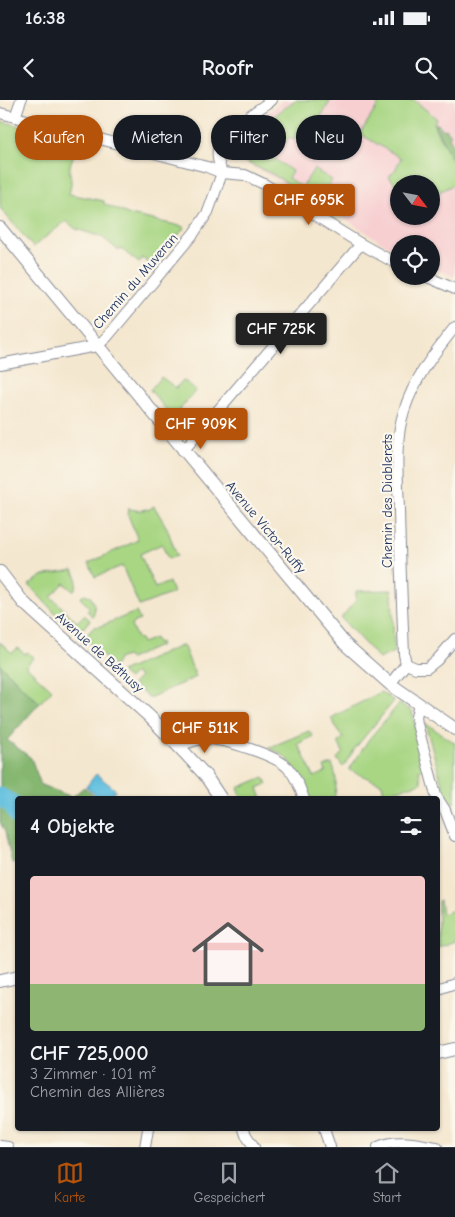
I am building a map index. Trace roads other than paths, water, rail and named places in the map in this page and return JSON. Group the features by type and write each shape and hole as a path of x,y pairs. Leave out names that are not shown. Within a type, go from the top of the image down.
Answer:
{"street":[{"path":"16,115 21,100"},
{"path":"222,173 218,149 224,136 265,102"},
{"path":"0,113 15,117"},
{"path":"103,140 207,167 222,173 245,176 266,185 390,261"},
{"name":"Chemin du Muveran","path":"0,364 97,346 107,337 194,233 208,212 222,173"},
{"name":"Avenue Victor-Ruffy","path":"0,228 345,644 390,684 455,728"},
{"path":"184,451 361,244"},
{"path":"440,282 455,289"},
{"name":"Chemin des Diablerets","path":"406,664 404,654 398,490 400,430 415,382 455,327"},
{"name":"Avenue de Béthusy","path":"0,572 30,608 150,717 205,775 219,796"},
{"path":"390,684 406,664 416,668 427,668 437,660 455,639"},
{"path":"419,704 416,717 417,724 436,796"},
{"path":"178,746 194,740 208,739 266,754 287,766 294,776 303,796"},
{"path":"440,803 445,810 455,836"},
{"path":"0,981 15,978"},
{"path":"440,988 455,983"},
{"path":"440,1053 455,1049"},
{"path":"146,1147 148,1131"},
{"path":"245,1131 254,1147"},
{"path":"325,1131 330,1147"},
{"path":"378,1147 396,1141 437,1147"},
{"path":"0,1146 8,1147"}],"water":[{"path":"96,774 116,790 111,796 96,796 86,787"}],"waterway":[{"path":"0,797 12,804 15,810"}]}
